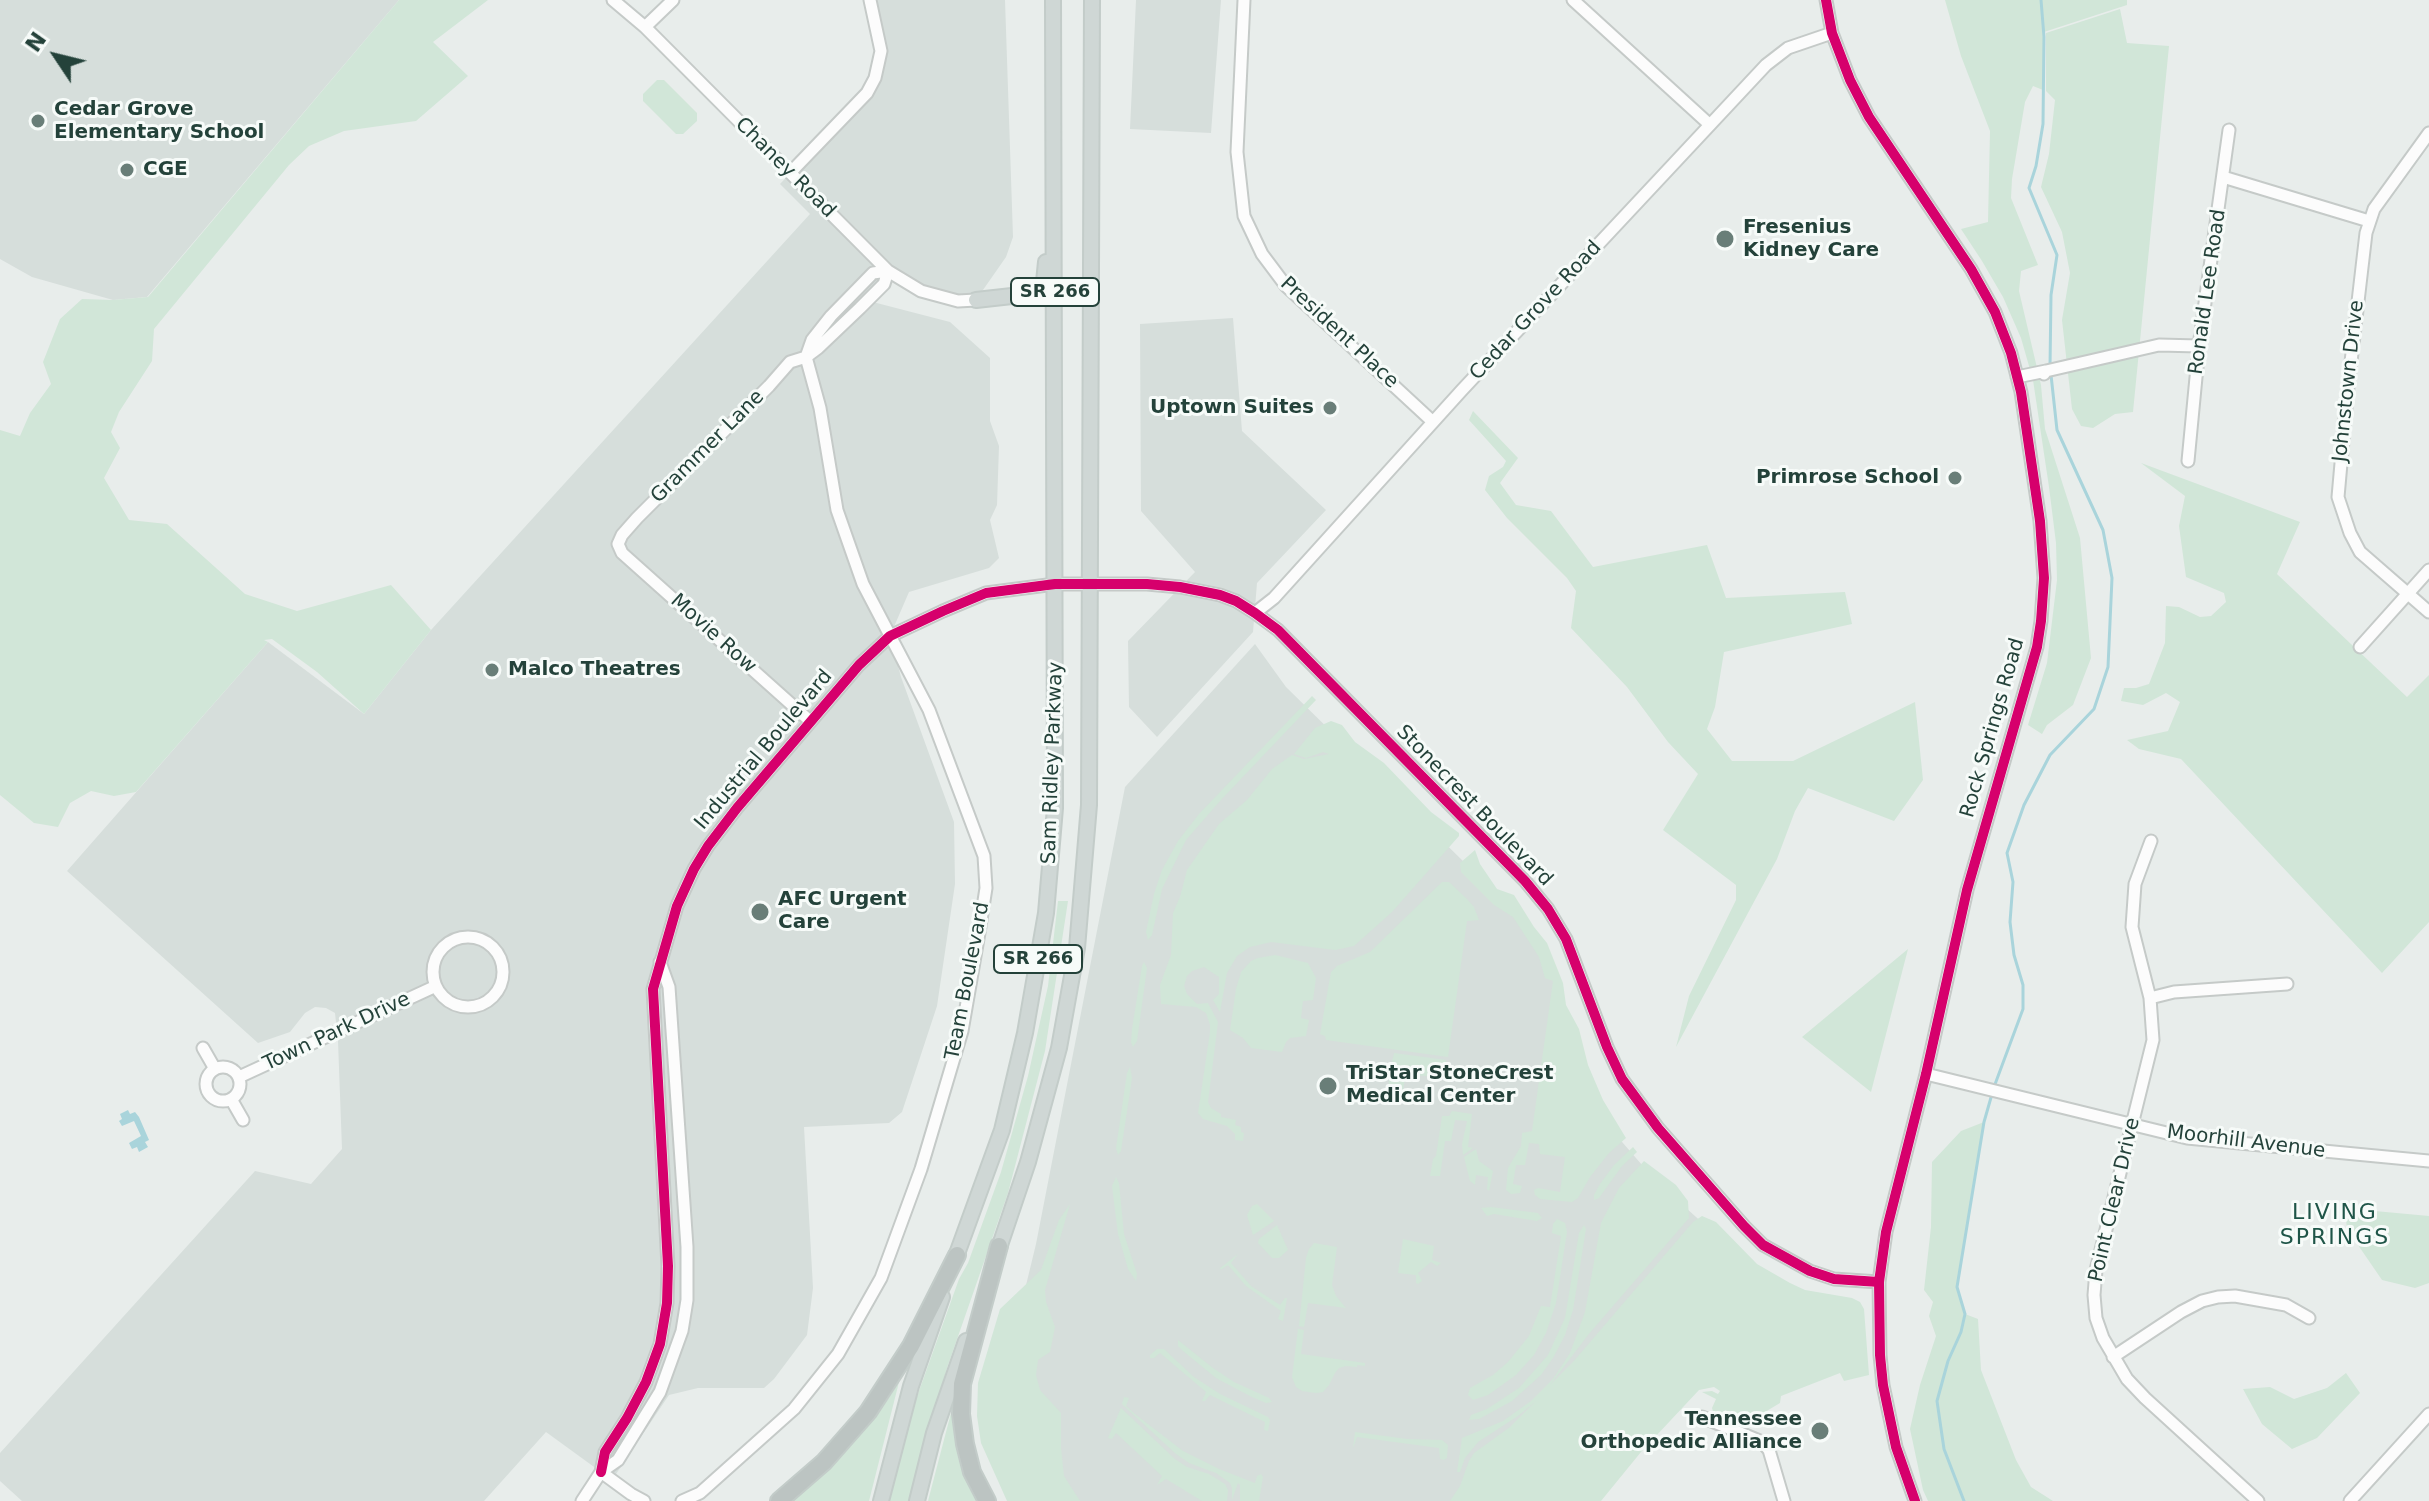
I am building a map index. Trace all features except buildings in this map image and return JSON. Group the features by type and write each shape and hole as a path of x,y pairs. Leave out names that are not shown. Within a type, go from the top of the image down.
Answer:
{"highway":[{"path":"987,1501 972,1472 965,1444 961,1414 962,1384 999,1246"},
{"path":"779,1501 824,1462 868,1412 911,1346 957,1255"}],"main road":[{"name":"Sam Ridley Parkway","path":"881,1501 911,1386 1002,1130 1025,1033 1046,913 1055,808 1053,0"},
{"name":"Sam Ridley Parkway","path":"917,1501 934,1433 1028,1162 1059,1048 1077,948 1089,805 1092,0"},
{"path":"976,300 1030,294 1044,282 1047,179 1053,118"}],"street":[{"name":"Chaney Road","path":"613,0 645,27 888,271 921,291 958,301 976,300"},
{"path":"645,27 673,0"},
{"path":"791,172 867,93 875,78 881,51 870,0"},
{"name":"President Place","path":"1244,0 1237,150 1244,216 1262,254 1286,286 1433,422"},
{"path":"1573,0 1709,124"},
{"name":"Rock Springs Road","path":"1826,0 1832,33 1850,80 1869,117 1958,249 1995,312 2011,353 2041,535 2044,578 2041,621 2027,686 1967,890 1926,1074 1886,1232 1879,1282 1880,1355 1884,1389 1896,1447 1915,1501"},
{"name":"Cedar Grove Road","path":"1255,613 1274,598 1433,422 1766,65 1788,48 1832,33"},
{"name":"Ronald Lee Road","path":"2175,452 2189,458 2199,346 2229,130"},
{"name":"Johnstown Drive","path":"2429,133 2380,200 2369,221 2338,497 2360,552 2429,612"},
{"path":"2223,177 2369,221"},
{"path":"790,362 806,357 818,348 884,284 888,271 873,273 831,316 812,340 806,357"},
{"path":"849,298 860,308"},
{"name":"Grammer Lane","path":"618,544 637,518 769,386 808,338 831,316"},
{"path":"2017,377 2159,345 2199,346"},
{"name":"Team Boulevard","path":"682,1501 700,1493 794,1409 838,1354 881,1278 921,1169 962,1031 986,888 984,856 929,710 863,584 837,510 820,408 806,357"},
{"name":"Movie Row","path":"618,544 622,553 810,721"},
{"path":"2360,647 2429,570"},
{"name":"Industrial Boulevard","path":"601,1472 605,1452 646,1382 660,1344 667,1303 668,1266 653,989 677,906 694,869 708,846 810,721 859,665 890,636 986,593 1090,583"},
{"name":"Stonecrest Boulevard","path":"1090,583 1180,587 1220,595 1236,601 1278,630 1525,881 1548,909 1566,939 1622,1079 1658,1128 1744,1226 1763,1245 1810,1271 1834,1279 1879,1282"},
{"name":"Point Clear Drive","path":"2151,841 2135,884 2132,927 2150,998 2153,1040 2096,1270 2096,1318 2103,1338 2127,1379 2258,1501"},
{"path":"455,938 482,939 501,960 502,981 493,997 485,1003 466,1007 456,1005 448,1001 436,986 433,976 436,957 440,949 455,938"},
{"name":"Industrial Boulevard","path":"582,1501 601,1472 618,1460 660,1392 682,1331 687,1300 687,1247 669,987 660,962"},
{"path":"2150,998 2174,992 2287,984"},
{"name":"Town Park Drive","path":"239,1077 436,986"},
{"path":"203,1048 215,1069"},
{"path":"227,1067 239,1077 239,1089 231,1099 217,1100 208,1093 207,1077 215,1069 227,1067"},
{"name":"Moorhill Avenue","path":"1926,1074 2187,1138 2429,1161"},
{"path":"231,1099 243,1120"},
{"path":"2113,1357 2181,1312 2218,1297 2235,1296 2286,1305 2309,1318"},
{"path":"2350,1501 2429,1414"},
{"path":"1702,1417 1762,1442 1769,1450 1784,1501"},
{"path":"601,1472 644,1501"}],"shaded area":[{"name":"CGE","path":"0,0 399,0 147,297 113,300 32,277 0,259"},
{"path":"870,0 1005,0 1013,237 1006,257 976,300 958,301 888,271 869,301 950,322 990,358 990,421 999,446 997,505 990,520 999,558 989,568 909,592 890,636 901,677 954,822 955,884 937,1006 902,1112 889,1123 804,1127 813,1288 807,1335 764,1388 698,1388 669,1395 612,1480 546,1432 484,1501 22,1501 0,1481 0,1453 255,1171 311,1184 342,1149 335,1013 315,1007 305,1013 290,1032 258,1043 67,871 268,642 364,714 431,630 810,214 780,184 867,93 880,64"},
{"path":"1136,0 1221,0 1211,133 1130,129"},
{"path":"1233,318 1242,431 1326,510 1257,583 1253,632 1157,737 1129,707 1128,641 1195,572 1141,511 1140,324"},
{"name":"TriStar StoneCrest Medical Center","path":"1255,644 1286,687 1524,921 1553,973 1610,1128 1655,1180 1716,1235 1567,1501 1024,1501 997,1405 1036,1244 1125,787"}],"green space":[{"path":"399,0 488,0 433,42 468,76 416,121 344,131 309,146 289,165 154,329 152,361 119,412 111,432 120,448 104,478 129,520 167,524 245,594 297,611 391,585 431,630 364,714 317,672 272,639 264,640 268,642 136,792 114,796 91,791 70,803 58,827 34,823 0,795 0,430 20,436 30,413 51,384 43,362 60,319 82,299 148,297"},
{"path":"1945,0 2127,0 2127,5 2044,32 2043,90 2033,86 2025,102 2012,179 2011,198 2038,265 2021,271 2019,291 2041,385 2045,429 2080,538 2091,658 2073,705 2047,725 2042,734 2028,725 2047,663 2057,580 2049,487 2033,380 2021,338 2003,297 1961,229 1988,222 1990,131 1961,56"},
{"path":"2120,9 2127,43 2169,46 2133,412 2115,414 2093,428 2081,426 2072,409 2062,320 2070,273 2062,232 2041,187 2049,154 2055,100 2046,91 2046,33"},
{"path":"657,80 664,80 697,113 697,121 683,134 676,134 643,101 643,94"},
{"path":"1473,411 1518,458 1500,483 1516,505 1551,511 1593,567 1707,545 1726,598 1845,592 1852,624 1724,652 1715,707 1707,729 1732,761 1793,761 1915,702 1923,780 1894,821 1808,788 1795,811 1777,859 1676,1047 1689,996 1736,900 1736,885 1663,830 1698,774 1668,742 1627,687 1571,628 1576,591 1485,490 1489,476 1503,467 1506,461 1469,420"},
{"path":"2141,463 2300,522 2277,574 2407,697 2429,675 2429,922 2382,973 2181,759 2139,749 2127,740 2168,731 2180,702 2166,693 2143,705 2121,701 2124,688 2149,684 2165,643 2166,606 2179,607 2200,617 2211,616 2226,602 2224,593 2186,577 2179,526 2185,496"},
{"path":"1312,696 1316,700 1186,840 1162,889 1152,935 1148,940 1146,932 1154,894 1162,870 1178,841 1199,814"},
{"path":"1331,721 1342,725 1355,742 1384,763 1459,836 1392,912 1354,946 1335,950 1271,942 1250,947 1237,956 1227,973 1220,1012 1213,1000 1219,994 1219,977 1204,967 1187,976 1184,986 1187,994 1197,1004 1208,1003 1218,1022 1208,1102 1221,1117 1236,1120 1235,1125 1241,1127 1243,1141 1235,1140 1235,1134 1227,1126 1203,1119 1198,1113 1210,1032 1206,1013 1196,1007 1161,1004 1160,985 1171,955 1173,913 1187,870 1219,824 1247,800 1272,769 1292,755 1304,759 1329,754 1323,752 1306,758 1294,754 1315,728"},
{"path":"1475,850 1480,864 1497,889 1514,895 1547,943 1563,983 1566,1005 1579,1029 1588,1065 1603,1100 1626,1138 1609,1153 1572,1202 1540,1199 1535,1195 1534,1190 1538,1188 1560,1192 1565,1157 1540,1154 1539,1144 1529,1143 1525,1165 1516,1165 1513,1184 1522,1186 1520,1193 1511,1194 1506,1190 1508,1168 1521,1146 1522,1133 1532,1131 1553,981 1545,978 1539,957 1513,917 1494,905 1461,872 1460,863"},
{"path":"1442,882 1449,882 1467,899 1479,920 1467,921 1448,1057 1326,1040 1320,1034 1331,972 1337,966 1370,952"},
{"path":"1058,901 1068,901 1045,1051 1008,1193 947,1368 909,1501 889,1501 914,1405 1001,1172 1028,1076 1048,986"},
{"path":"1908,949 1871,1092 1802,1037"},
{"path":"1275,955 1308,963 1316,978 1313,1000 1303,1001 1301,1018 1309,1020 1306,1036 1290,1038 1282,1052 1251,1048 1230,1030 1241,972 1251,961"},
{"path":"1144,962 1147,968 1137,1041 1133,1047 1132,1029"},
{"path":"1394,1053 1446,1060 1444,1078 1406,1074 1401,1093 1388,1091 1389,1080 1395,1081 1399,1074 1398,1068 1391,1066"},
{"path":"1130,1067 1132,1078 1118,1155 1116,1148"},
{"path":"1452,1111 1472,1114 1468,1147 1473,1148 1463,1155 1467,1121 1455,1120 1451,1141 1445,1141 1440,1176 1430,1176 1442,1116 1449,1116"},
{"path":"1984,1122 1957,1287 1965,1314 1978,1319 1981,1370 2016,1460 2031,1487 2053,1501 1928,1501 1910,1429 1936,1336 1929,1316 1933,1302 1924,1290 1931,1227 1932,1162 1961,1131"},
{"path":"1633,1147 1637,1152 1594,1200 1600,1184"},
{"path":"1476,1149 1479,1161 1493,1171 1489,1191 1488,1177 1476,1175 1475,1185 1470,1181 1464,1157"},
{"path":"1644,1161 1676,1185 1688,1201 1689,1218 1588,1335 1550,1385 1693,1222 1702,1216 1716,1222 1757,1264 1790,1283 1805,1290 1860,1302 1864,1309 1869,1375 1844,1381 1840,1373 1781,1396 1780,1403 1765,1412 1770,1426 1765,1428 1725,1410 1721,1417 1714,1415 1712,1408 1716,1399 1702,1392 1718,1394 1720,1391 1714,1387 1699,1390 1641,1452 1601,1501 1450,1501 1474,1453 1510,1427 1536,1401 1478,1442 1465,1458 1460,1472 1457,1472 1462,1438 1503,1421 1531,1401 1553,1379 1570,1353 1585,1312 1601,1223 1619,1188"},
{"path":"1116,1177 1124,1234 1137,1274 1136,1281 1128,1269 1118,1234 1112,1186"},
{"path":"1070,1204 1045,1290 1055,1327 1050,1352 1038,1360 1036,1375 1040,1390 1061,1413 1064,1476 1080,1501 1007,1501 981,1443 977,1416 978,1383 1000,1309 1041,1270 1059,1220"},
{"path":"1257,1204 1274,1221 1253,1235 1247,1215"},
{"path":"1481,1208 1538,1213 1542,1218 1537,1221 1494,1214 1487,1216"},
{"path":"2345,1211 2429,1216 2429,1283 2415,1288 2382,1280 2347,1229"},
{"path":"1557,1219 1565,1223 1567,1232 1556,1303 1546,1333 1534,1355 1516,1375 1488,1395 1473,1400 1468,1395 1470,1388 1508,1362 1529,1336 1541,1306 1550,1307 1561,1236 1552,1233"},
{"path":"1277,1225 1288,1250 1279,1258 1272,1258 1258,1243"},
{"path":"1584,1225 1586,1229 1573,1310 1553,1358 1541,1375 1512,1401 1479,1419 1469,1420 1471,1415 1487,1409 1519,1388 1548,1355 1565,1318 1579,1233"},
{"path":"1403,1239 1434,1246 1432,1260 1441,1263 1437,1266 1431,1262 1418,1273 1422,1281 1418,1284 1416,1275 1398,1273"},
{"path":"1314,1243 1337,1247 1332,1285 1346,1308 1308,1303 1304,1327 1299,1326 1306,1258"},
{"path":"1238,1254 1231,1263 1251,1286 1280,1305 1287,1298 1283,1321 1278,1319 1281,1311 1246,1286 1228,1265 1219,1269"},
{"path":"1298,1329 1304,1330 1301,1354 1365,1363 1365,1366 1339,1368 1323,1392 1302,1391 1296,1387 1292,1377"},
{"path":"1178,1340 1234,1382 1272,1402 1266,1403 1216,1378 1178,1346"},
{"path":"1157,1349 1164,1349 1194,1377 1220,1394 1268,1417 1268,1431 1264,1430 1265,1422 1210,1395 1202,1401 1206,1392 1160,1353 1150,1358"},
{"path":"2346,1373 2360,1393 2317,1438 2292,1449 2262,1424 2243,1389 2270,1387 2294,1399 2327,1388"},
{"path":"899,1382 869,1501 789,1501 841,1453"},
{"path":"1124,1397 1129,1398 1126,1406 1183,1451 1255,1483 1261,1474 1259,1501 1240,1501 1238,1483 1232,1500 1230,1483 1176,1454 1122,1404"},
{"path":"1121,1408 1175,1459 1225,1484 1227,1501 1202,1501 1166,1479 1157,1485 1162,1476 1116,1433 1112,1439 1108,1438"},
{"path":"954,1412 983,1501 928,1501 951,1413"},
{"path":"1355,1432 1442,1440 1448,1445 1447,1458 1440,1459 1439,1448 1357,1437 1353,1448"}],"water":[{"path":"128,1110 139,1117 149,1140 145,1142 148,1147 139,1152 137,1147 132,1149 129,1143 141,1136 134,1121 122,1126 119,1121 122,1119 120,1114"}],"waterway":[{"path":"2041,0 2044,37 2043,124 2029,188 2057,255 2051,295 2050,367"},
{"path":"1994,1087 2023,1009 2023,985 2014,955 2010,922 2013,882 2007,853 2024,805 2050,755 2094,709 2108,667 2112,578 2103,530 2057,430 2051,375"},
{"path":"1964,1501 1944,1449 1937,1401 1965,1314 1957,1287 1984,1122 1992,1094"}],"cycle path":[{"path":"1826,0 1832,33 1850,80 1869,117 1971,269 1995,312 2011,353 2021,392 2040,521 2044,578 2037,647 1967,890 1926,1074 1886,1232 1879,1282 1883,1385 1896,1447 1915,1501"},
{"path":"601,1472 605,1452 646,1382 660,1344 667,1303 668,1266 653,989 677,906 708,846 859,665 890,636 986,593 1055,584 1180,587 1236,601 1278,630 1525,881 1548,909 1566,939 1622,1079 1658,1128 1744,1226 1763,1245 1810,1271 1834,1279 1879,1282"}],"place":[{"name":"Cedar Grove Elementary School","path":"38,121"},
{"name":"CGE","path":"127,170"},
{"name":"Fresenius Kidney Care","path":"1725,239"},
{"name":"Uptown Suites","path":"1330,408"},
{"name":"Primrose School","path":"1955,478"},
{"name":"Malco Theatres","path":"492,670"},
{"name":"AFC Urgent Care","path":"760,912"},
{"name":"TriStar StoneCrest Medical Center","path":"1328,1086"},
{"name":"Tennessee Orthopedic Alliance","path":"1820,1431"}],"district":[{"name":"LIVING SPRINGS","path":"2335,1226"}]}
